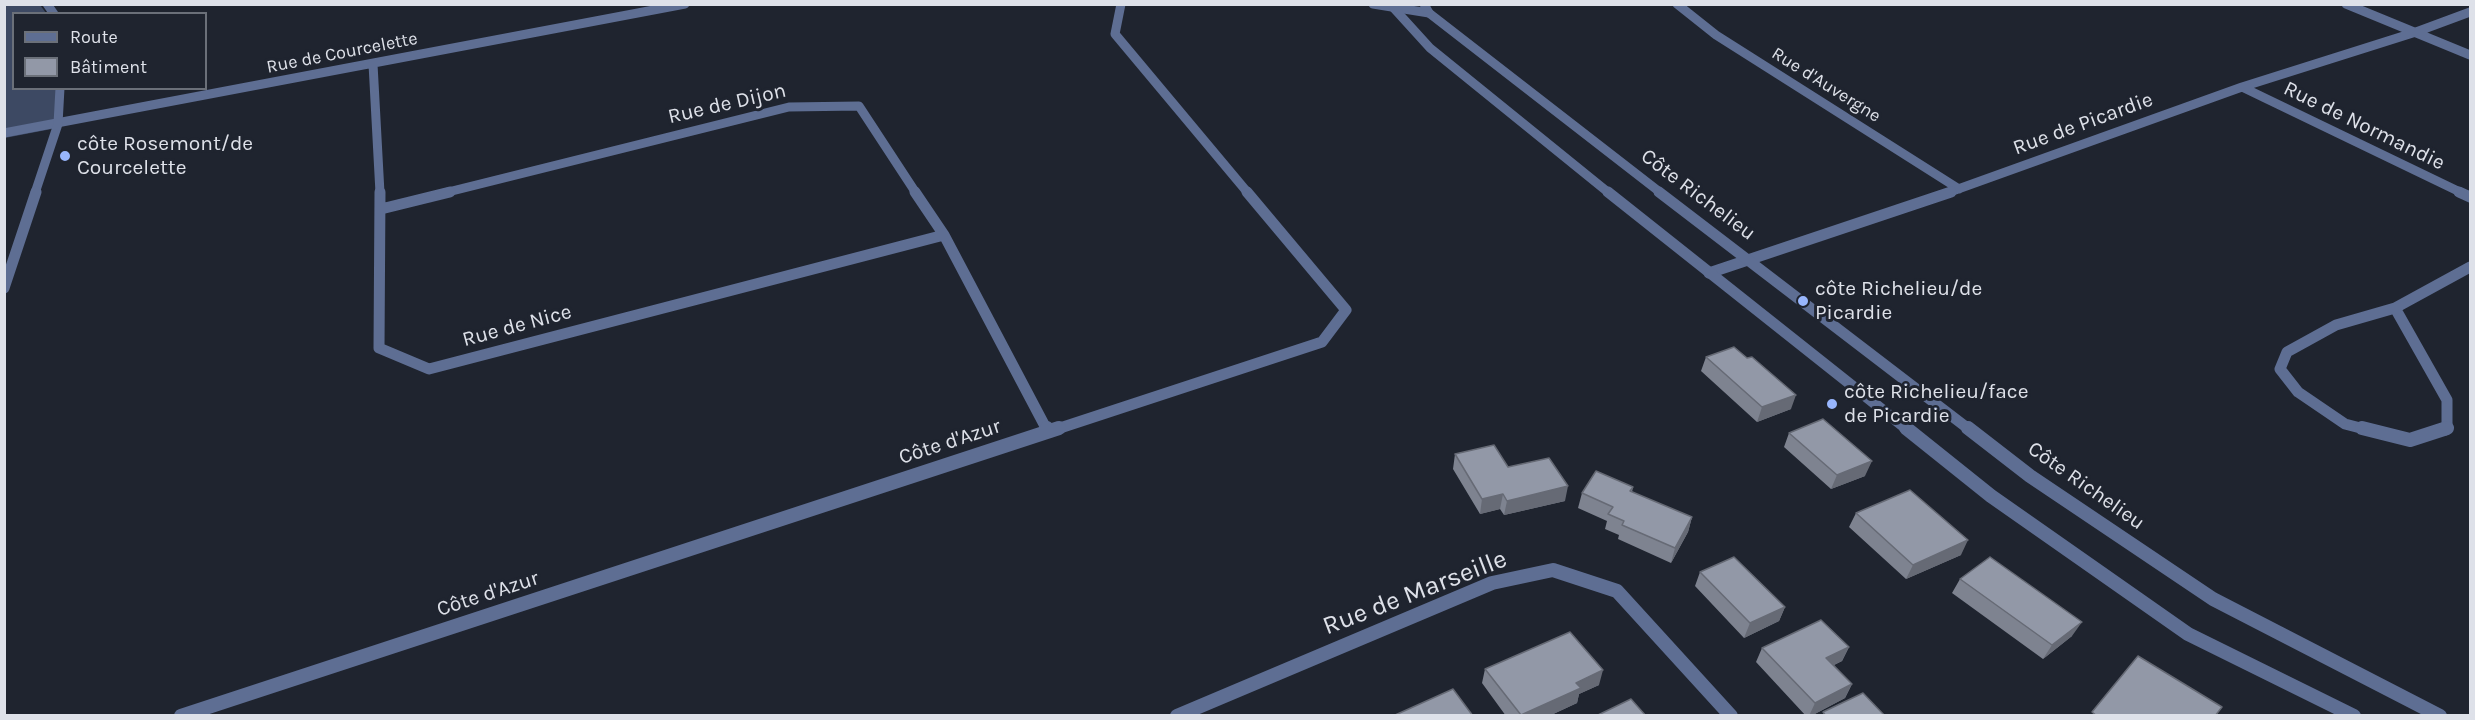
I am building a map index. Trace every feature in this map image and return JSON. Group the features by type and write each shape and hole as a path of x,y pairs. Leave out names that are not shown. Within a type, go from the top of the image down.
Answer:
{"street":[{"name":"Rue de Courcelette","path":"4,134 685,4"},
{"name":"Côte d'Azur","path":"181,716 1322,342 1346,310 1115,34 1121,4"},
{"path":"1374,4 1427,9"},
{"name":"Rue d'Auvergne","path":"1677,4 1716,35 1959,189"},
{"path":"2346,4 2470,55"},
{"path":"1391,6 1430,48 1991,496 2188,634 2354,716"},
{"name":"Côte Richelieu","path":"1427,9 1747,260 2031,476 2213,599 2440,716"},
{"name":"Rue de Picardie","path":"1709,273 1959,189 2242,87 2415,32 2470,12"},
{"name":"Rue de Nice","path":"373,64 381,209 379,348 429,369 944,235"},
{"name":"Rue de Normandie","path":"2242,87 2470,198"},
{"path":"4,288 58,124 60,90"},
{"name":"Rue de Dijon","path":"381,209 789,107 859,106 944,235 1048,431"},
{"path":"2395,308 2447,400 2447,429 2410,440 2345,424 2298,392 2280,369 2287,352 2336,325 2395,308 2470,267"},
{"name":"Rue de Marseille","path":"1177,716 1492,584 1553,570 1617,591 1731,716"}],"shaded area":[{"path":"5,5 40,5 45,12 12,12 12,90 62,90 57,128 5,138"}],"building":[{"path":"1734,347 1747,358 1752,357 1796,395 1762,407 1706,357"},
{"path":"1823,419 1872,461 1837,475 1789,433"},
{"path":"1494,445 1508,467 1549,458 1568,486 1507,501 1503,494 1482,499 1455,454"},
{"path":"1596,471 1633,487 1630,491 1692,517 1675,548 1622,525 1624,521 1608,514 1613,507 1582,493"},
{"path":"1910,490 1968,540 1913,565 1856,513"},
{"path":"1734,557 1785,607 1750,623 1700,572"},
{"path":"1990,557 2082,622 2052,645 1960,579"},
{"path":"1821,620 1849,647 1826,658 1852,684 1815,703 1762,648"},
{"path":"1570,632 1603,670 1576,683 1581,688 1521,715 1485,669"},
{"path":"2138,656 2222,707 2215,716 2097,716 2092,712"},
{"path":"1453,689 1473,716 1393,716"},
{"path":"1863,693 1885,716 1826,716 1823,712"},
{"path":"1631,699 1646,716 1596,716"}],"place":[{"name":"côte Rosemont/de Courcelette","path":"65,156"},
{"name":"côte Richelieu/de Picardie","path":"1803,301"},
{"name":"côte Richelieu/face de Picardie","path":"1832,404"}]}
